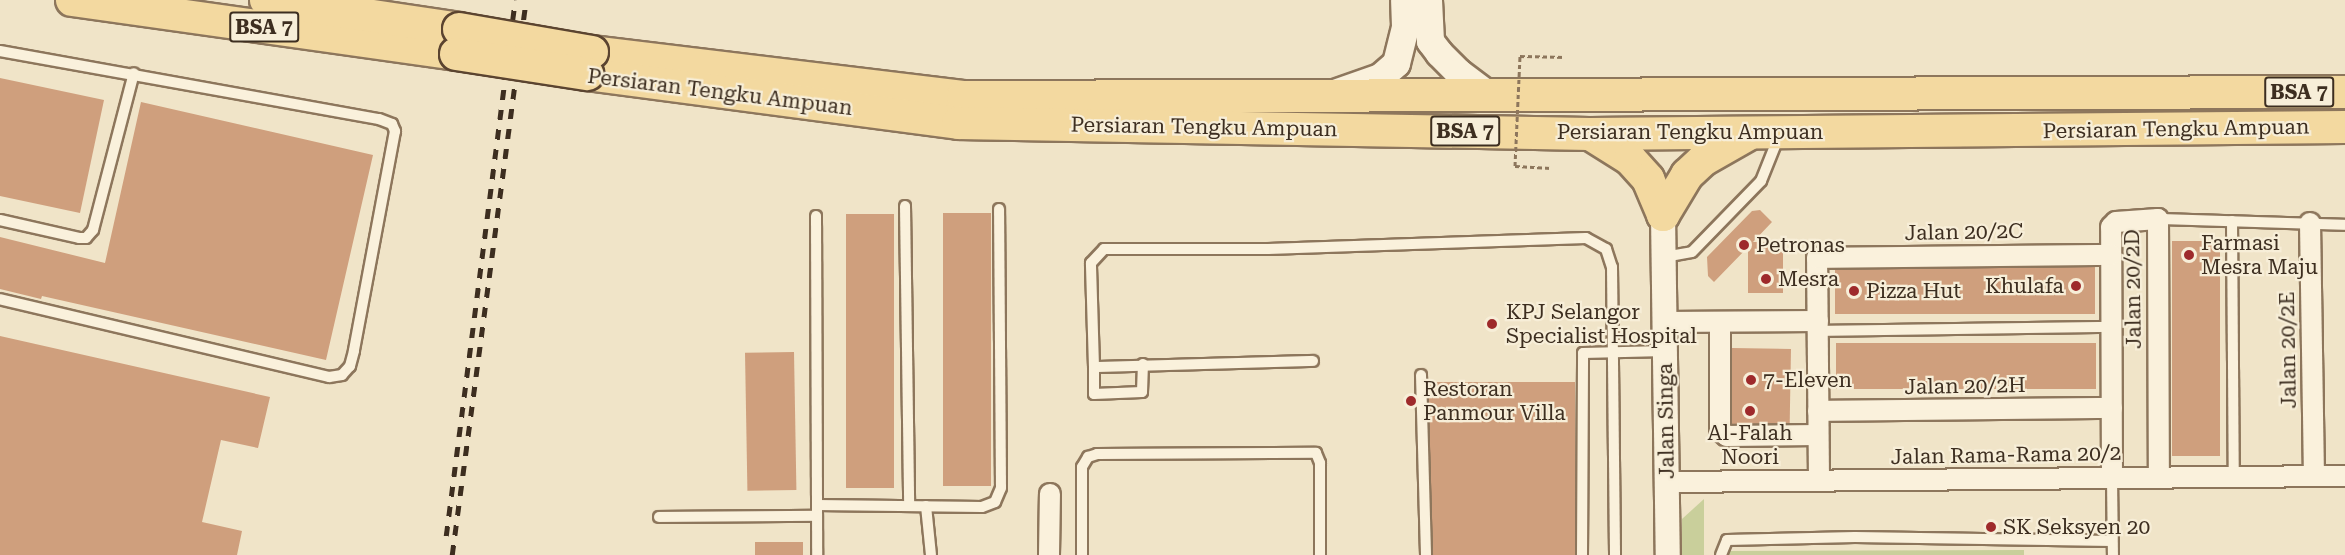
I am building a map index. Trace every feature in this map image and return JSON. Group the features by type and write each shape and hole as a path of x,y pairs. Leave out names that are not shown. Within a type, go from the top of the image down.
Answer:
{"main road":[{"name":"Persiaran Tengku Ampuan","path":"72,0 457,41"},
{"name":"Persiaran Tengku Ampuan","path":"266,0 457,41 958,123 1590,134 2345,127"},
{"path":"1322,98 1380,76 1396,63 1405,26 1404,0"},
{"path":"1428,0 1430,40 1458,72 1490,96"},
{"name":"Persiaran Tengku Ampuan","path":"590,63 963,97 1322,98 2345,92"},
{"path":"2252,91 2345,79"},
{"path":"2245,129 2345,139"},
{"path":"1664,215 1687,176 1695,168 1765,133"},
{"path":"1590,134 1630,159 1648,179 1664,215"}],"street":[{"name":"Jalan Singa","path":"1664,215 1668,555"},
{"name":"Jalan 20/2D","path":"2112,478 2112,224 2158,219 2159,477"},
{"name":"Jalan 20/2E","path":"2310,223 2314,476"},
{"name":"Jalan 20/2C","path":"1818,326 1817,258 2111,255"},
{"path":"1665,322 1818,326 1819,480"},
{"path":"1720,322 1720,430 1727,436 1818,435"},
{"name":"Jalan 20/2H","path":"1818,411 2112,408"},
{"name":"Jalan Rama-Rama 20/2","path":"1667,482 2345,476"},
{"path":"1049,555 1050,494"}],"lane":[{"path":"0,51 134,73 379,119 392,124 395,131 350,366 342,375 329,377 0,299"},
{"path":"0,220 86,238 93,230 134,73"},
{"path":"1664,257 1692,252 1761,181 1765,133"},
{"path":"905,206 909,507"},
{"path":"659,517 909,507 982,507 995,502 1001,488 999,209"},
{"path":"816,216 817,555"},
{"path":"2158,219 2345,225"},
{"path":"2232,221 2234,477"},
{"path":"1143,364 1142,392 1094,394 1090,262 1104,249 1269,249 1586,238 1606,249 1612,267 1611,352 1615,555"},
{"path":"1818,326 2111,327"},
{"path":"1582,555 1583,353 1666,351"},
{"path":"1094,367 1313,361"},
{"path":"1422,375 1425,555"},
{"path":"1082,555 1082,467 1088,457 1097,454 1316,453 1320,463 1320,555"},
{"path":"2112,478 2113,555"},
{"path":"926,507 931,555"},
{"path":"1721,555 1727,540 1855,537 2112,541"}],"path":[{"path":"1551,168 1515,166 1520,56 1565,57"}],"green space":[{"path":"1704,499 1704,555 1682,555 1682,519"},
{"path":"2024,550 2024,555 1727,555 1727,551"}],"building":[{"path":"0,78 104,100 80,213 0,196"},
{"path":"141,102 373,155 326,360 42,296 41,299 0,289 0,237 105,263"},
{"path":"1760,210 1772,222 1753,242 1783,242 1783,293 1748,293 1748,247 1714,282 1708,276 1707,257 1752,211"},
{"path":"943,213 991,213 991,486 943,486"},
{"path":"846,214 894,214 894,488 846,488"},
{"path":"2172,241 2220,241 2220,456 2172,456"},
{"path":"1835,267 2095,267 2095,314 1835,314"},
{"path":"0,336 270,397 258,448 221,440 202,522 242,531 237,555 0,555"},
{"path":"1836,343 2096,343 2096,389 1836,389"},
{"path":"1732,348 1791,349 1790,425 1731,424"},
{"path":"794,352 796,490 747,491 745,353"},
{"path":"1429,382 1575,382 1575,555 1429,555"},
{"path":"755,542 803,542 803,555 755,555"}],"railway":[{"path":"446,536 515,0"},
{"path":"452,555 526,0"}],"place":[{"name":"Petronas","path":"1744,245"},
{"name":"Farmasi Mesra Maju","path":"2189,255"},
{"name":"Mesra","path":"1766,279"},
{"name":"Khulafa","path":"2076,286"},
{"name":"Pizza Hut","path":"1854,291"},
{"name":"KPJ Selangor Specialist Hospital","path":"1492,324"},
{"name":"7-Eleven","path":"1751,380"},
{"name":"Restoran Panmour Villa","path":"1411,401"},
{"name":"Al-Falah Noori","path":"1750,411"},
{"name":"SK Seksyen 20","path":"1991,527"}]}
